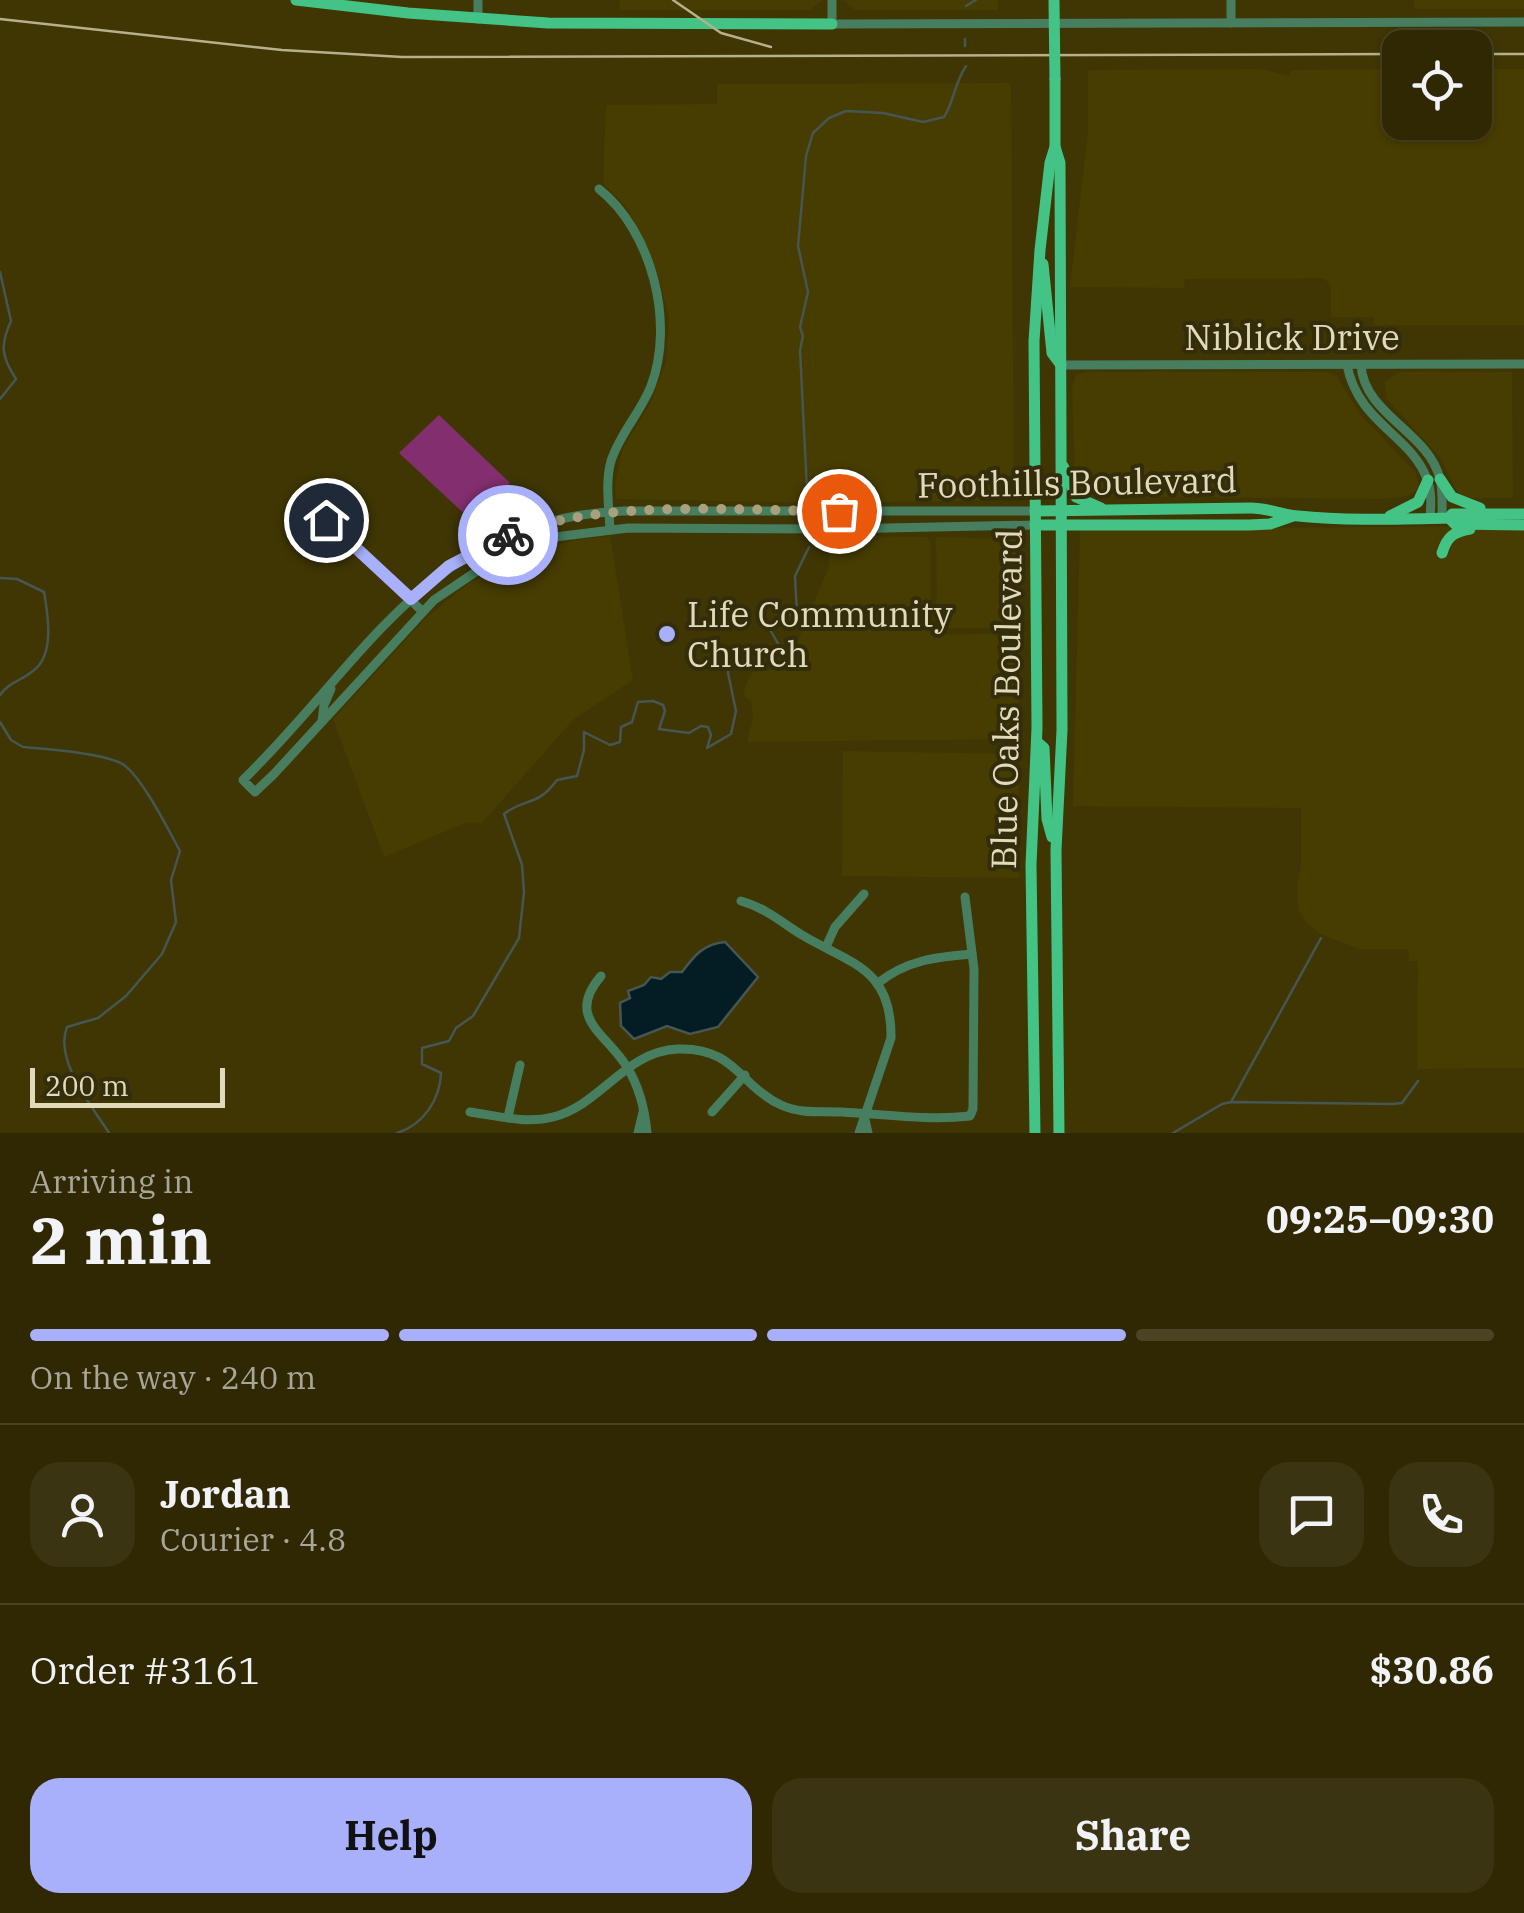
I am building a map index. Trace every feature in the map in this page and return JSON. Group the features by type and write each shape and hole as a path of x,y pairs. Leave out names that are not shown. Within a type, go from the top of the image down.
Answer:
{"main road":[{"path":"296,0 478,18 595,23 832,24"},
{"name":"Blue Oaks Boulevard","path":"1054,0 1056,147 1060,163 1062,730 1056,850 1060,1133"},
{"name":"Blue Oaks Boulevard","path":"1035,1133 1034,340 1040,250 1050,163 1056,147"},
{"path":"1040,250 1052,353 1061,365"},
{"path":"1060,456 1076,497 1110,511"},
{"path":"1385,518 1418,502 1434,480 1458,502 1493,519"},
{"path":"1216,525 1220,521 1244,520 1251,508"},
{"name":"Foothills Boulevard","path":"1035,511 1269,508 1293,516 1440,518 1455,524 1524,514"},
{"name":"Foothills Boulevard","path":"1035,525 1270,524 1293,516"},
{"path":"1442,553 1456,531 1493,519"},
{"name":"Foothills Boulevard","path":"1493,519 1524,525"},
{"path":"1037,742 1044,748 1047,819 1056,850"}],"street":[{"path":"478,0 478,18"},
{"path":"832,0 832,24 1524,22"},
{"path":"1231,0 1231,23"},
{"path":"599,189 627,220 640,245 651,271 662,318 660,356 652,383 608,475 610,530"},
{"path":"1347,364 1364,406 1434,480"},
{"path":"1362,364 1362,379 1369,392 1424,452 1434,480 1440,518"},
{"name":"Niblick Drive","path":"1061,365 1524,364"},
{"path":"309,504 422,611"},
{"name":"Foothills Boulevard","path":"1035,511 609,512 558,519 500,537 449,566 411,599 243,780 255,792 422,611 454,585 547,538 610,530 1035,525"},
{"path":"322,722 334,682"},
{"path":"826,947 835,927 864,894"},
{"path":"470,1112 529,1120 565,1113 628,1068 660,1052 690,1050 718,1056 770,1098 789,1108 901,1118 970,1116 972,954 965,897"},
{"path":"741,901 768,910 854,960 878,983 888,1006 891,1038 859,1133"},
{"path":"878,983 912,962 972,954"},
{"path":"601,976 587,992 586,1008 594,1027 628,1068 639,1089 643,1131"},
{"path":"508,1117 520,1065"},
{"path":"712,1112 745,1075"},
{"path":"864,1115 868,1133"}],"shaded area":[{"path":"619,0 823,0 810,10 620,10"},
{"path":"843,0 998,0 998,10 855,10"},
{"path":"1414,0 1524,0 1524,9 1414,9"},
{"path":"1261,69 1289,76 1292,70 1382,69 1382,140 1492,140 1492,69 1524,69 1524,325 1374,325 1373,317 1331,317 1331,285 1323,278 1185,279 1184,288 1070,287 1088,131 1088,70"},
{"path":"1011,83 1014,500 823,503 616,499 622,450 650,404 666,362 669,318 657,271 636,226 627,208 603,183 606,105 717,104 717,84"},
{"path":"1399,372 1512,372 1513,498 1469,498 1458,494 1440,457 1386,398 1385,382"},
{"path":"1076,375 1336,375 1360,414 1415,472 1420,488 1408,496 1382,499 1088,496 1081,492 1075,477 1072,387"},
{"path":"439,415 510,483 470,519 399,453"},
{"path":"1524,526 1524,1068 1417,1069 1418,961 1409,961 1408,949 1360,949 1320,934 1307,923 1298,910 1301,808 1073,806 1080,529"},
{"path":"610,536 633,680 574,719 482,823 468,822 384,857 333,719 427,617 469,583 534,551"},
{"path":"822,536 926,537 931,542 930,635 1022,633 1016,739 747,742 753,718 751,701 745,697 744,689 752,672 779,669 791,657 829,567 828,545"},
{"path":"936,537 1015,539 1016,628 937,628"},
{"path":"843,751 1018,754 1019,878 842,876"}],"water":[{"path":"725,942 758,977 718,1027 690,1034 667,1026 634,1039 621,1026 620,1003 630,998 628,991 644,985 651,977 661,979 670,972 682,972 705,948"}],"waterway":[{"path":"966,6 976,0"},
{"path":"965,39 965,46"},
{"path":"807,490 800,327 808,292 798,246 806,156 813,133 829,118 846,111 883,113 923,122 944,117 966,66"},
{"path":"0,272 11,321 4,350 16,379 0,399"},
{"path":"397,1133 422,1118 437,1093 441,1073 422,1064 422,1048 449,1041 456,1028 473,1016 519,938 524,892 522,865 504,814 537,799 557,780 577,776 584,732 610,745 620,742 621,727 632,722 638,702 663,705 659,729 689,733 701,726 708,727 711,735 707,748 731,734 736,711 728,673 730,653 740,651 755,658 779,652 765,621 764,609 769,605 789,611 792,617 797,615 795,576 809,547"},
{"path":"0,578 17,579 44,592 48,634 40,664 0,695"},
{"path":"0,722 11,740 23,747 90,755 124,765 147,793 180,851 171,880 176,922 162,954 126,996 98,1018 67,1027 64,1040 70,1068 109,1133"},
{"path":"1231,1102 1321,938"},
{"path":"1173,1133 1231,1102 1402,1103 1418,1081"}],"railway":[{"path":"673,0 721,33 771,47"},
{"path":"0,19 282,50 402,57 1382,54"},
{"path":"1492,54 1524,54"}],"way so far":[{"path":"508,535 570,516 609,512 839,511"}],"place":[{"name":"Life Community Church","path":"667,634"}],"route":[{"path":"326,520 411,599 449,566 508,535"}]}
